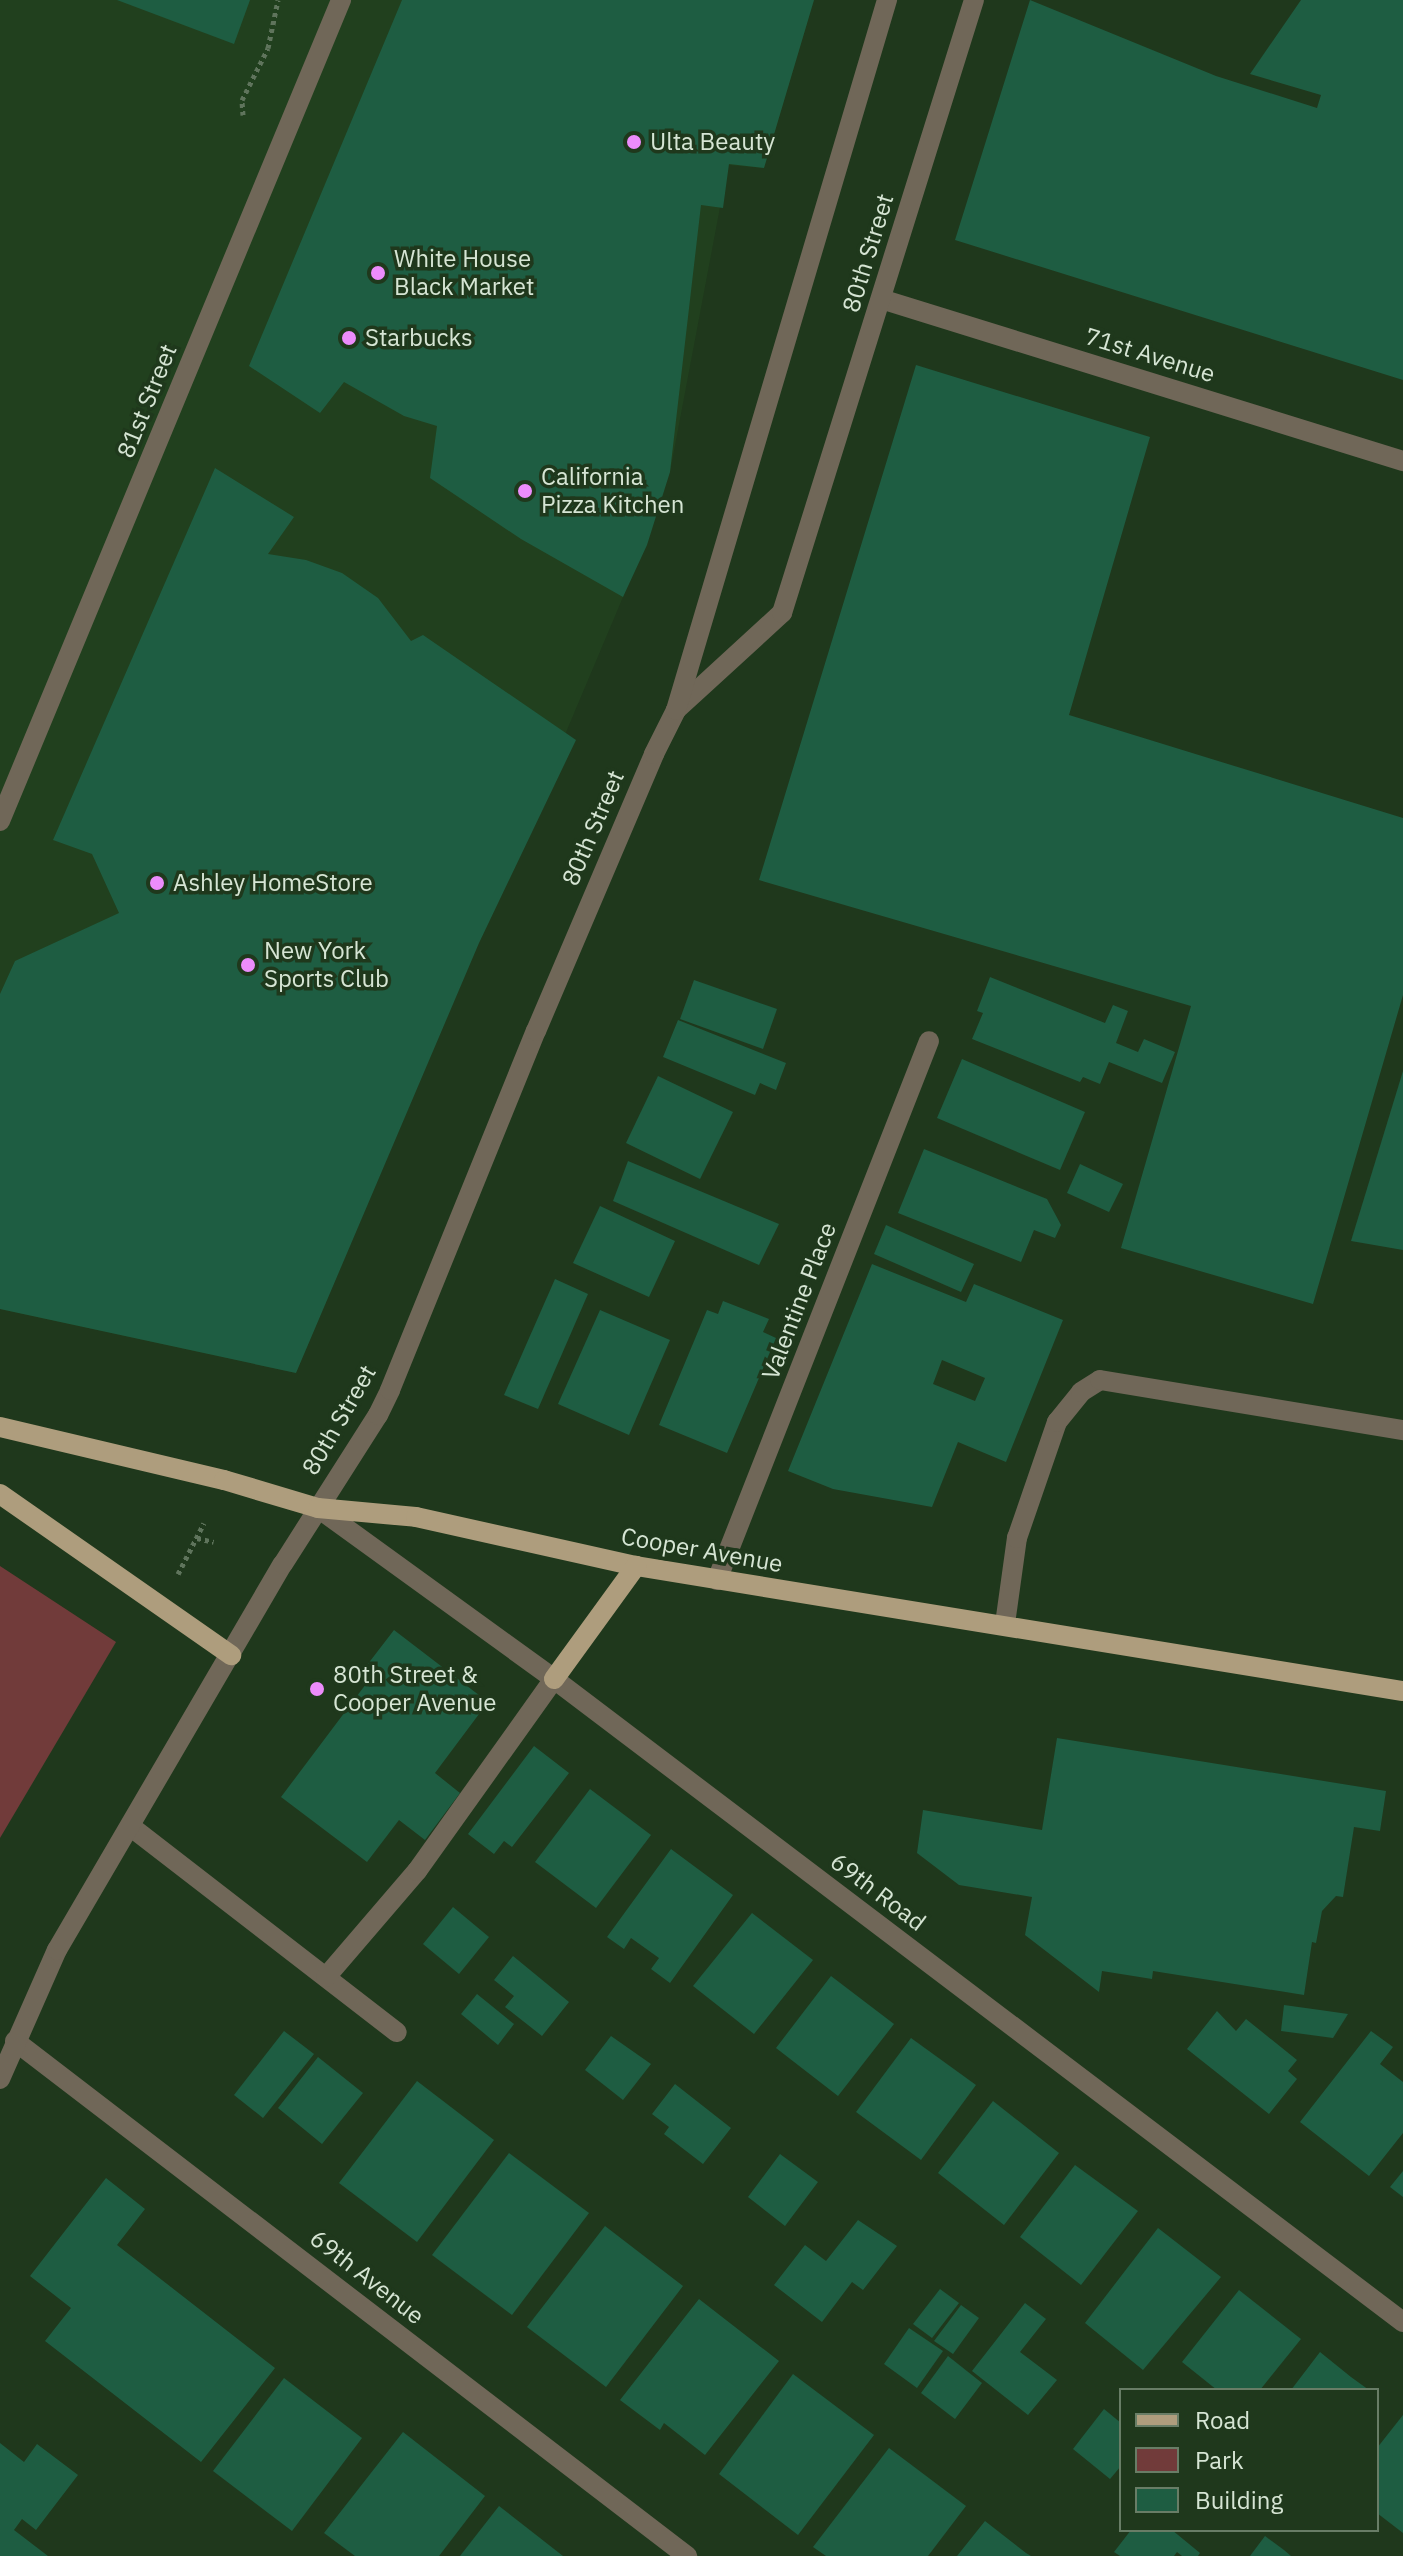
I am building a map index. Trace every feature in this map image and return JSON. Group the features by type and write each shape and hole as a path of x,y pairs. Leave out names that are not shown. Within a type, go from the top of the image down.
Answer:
{"main road":[{"name":"Cooper Avenue","path":"0,1427 224,1480 318,1508 416,1517 636,1566 1403,1691"},
{"path":"0,1494 231,1655"},
{"path":"554,1679 636,1566"}],"street":[{"name":"81st Street","path":"0,821 341,0"},
{"name":"80th Street","path":"0,2079 57,1950 318,1508 378,1415 390,1390 536,1031 654,754 676,710 887,0"},
{"name":"80th Street","path":"676,710 782,613 974,0"},
{"name":"71st Avenue","path":"881,299 1403,461"},
{"name":"Valentine Place","path":"717,1580 929,1041"},
{"path":"1005,1624 1017,1538 1057,1422 1081,1392 1100,1380 1403,1430"},
{"name":"69th Road","path":"318,1508 554,1679 1403,2322"},
{"path":"326,1977 417,1871 554,1679"},
{"path":"130,1826 397,2032"},
{"name":"69th Avenue","path":"15,2041 687,2556"}],"path":[{"path":"243,115 242,100 268,48 278,0"},
{"path":"174,1582 204,1523"},
{"path":"197,1538 214,1542"}],"shaded area":[{"path":"0,0 814,0 764,168 728,165 670,472 623,597 296,1373 0,1309"}],"green space":[{"path":"0,1566 116,1642 0,1838"}],"building":[{"path":"117,0 250,0 234,44"},
{"path":"402,0 814,0 764,168 729,164 723,208 701,205 670,472 647,545 623,597 521,539 430,478 437,426 404,416 344,382 320,413 249,366"},
{"path":"1030,0 1216,76 1317,108 1321,95 1250,74 1301,0 1403,0 1403,380 955,240"},
{"path":"916,365 1150,437 1069,715 1403,818 1403,995 1313,1304 1121,1248 1191,1006 759,880"},
{"path":"215,468 294,517 268,554 306,560 342,573 378,598 411,641 423,635 576,740 479,943 296,1373 0,1309 0,994 15,961 119,913 92,854 53,840"},
{"path":"990,977 1105,1023 1113,1005 1128,1011 1116,1043 1138,1052 1144,1039 1175,1052 1162,1083 1109,1062 1100,1084 1083,1077 1080,1082 972,1039 983,1013 977,1011"},
{"path":"694,980 777,1009 763,1049 680,1019"},
{"path":"678,1020 786,1063 776,1090 760,1083 755,1095 663,1057"},
{"path":"962,1059 1085,1112 1060,1170 937,1118"},
{"path":"1403,1071 1403,1250 1351,1241"},
{"path":"658,1076 733,1112 700,1179 626,1143"},
{"path":"924,1149 1047,1199 1061,1225 1055,1238 1034,1230 1021,1262 898,1213"},
{"path":"628,1161 779,1224 759,1265 613,1201"},
{"path":"1080,1164 1123,1184 1109,1212 1067,1193"},
{"path":"600,1206 675,1241 649,1297 573,1263"},
{"path":"886,1225 974,1264 961,1292 874,1254"},
{"path":"872,1264 966,1302 974,1284 1063,1320 1006,1462 958,1442 932,1507 833,1489 788,1471","holes":["942,1360 985,1378 975,1401 933,1384"]},
{"path":"555,1279 588,1294 538,1409 504,1395"},
{"path":"723,1301 769,1319 763,1332 776,1338 727,1453 659,1425 707,1310 718,1314"},
{"path":"600,1310 670,1340 629,1435 558,1404"},
{"path":"394,1630 488,1702 435,1773 460,1793 425,1840 399,1820 367,1862 281,1797 372,1676 364,1669"},
{"path":"1057,1738 1386,1791 1380,1831 1354,1827 1343,1897 1336,1896 1322,1911 1316,1943 1312,1942 1304,1995 1153,1971 1152,1979 1102,1971 1099,1992 1025,1935 1032,1897 959,1885 917,1853 923,1810 1042,1830"},
{"path":"534,1746 569,1773 512,1847 504,1841 494,1854 468,1834"},
{"path":"590,1789 651,1835 596,1908 535,1862"},
{"path":"671,1849 733,1895 670,1983 651,1969 659,1958 631,1938 624,1949 607,1937"},
{"path":"453,1907 489,1937 459,1974 423,1944"},
{"path":"752,1913 813,1960 754,2034 693,1986"},
{"path":"513,1956 569,2002 542,2036 505,2007 514,1996 494,1980"},
{"path":"831,1976 894,2024 838,2096 776,2048"},
{"path":"477,1994 514,2024 498,2045 461,2014"},
{"path":"1284,2005 1348,2014 1333,2038 1281,2031"},
{"path":"1217,2011 1236,2031 1246,2019 1297,2060 1288,2071 1297,2079 1269,2114 1187,2049"},
{"path":"284,2031 314,2054 263,2118 234,2095"},
{"path":"1371,2031 1393,2047 1380,2064 1403,2082 1403,2133 1369,2176 1300,2122"},
{"path":"611,2036 651,2064 623,2100 585,2070"},
{"path":"911,2038 976,2085 921,2160 856,2112"},
{"path":"318,2057 363,2093 322,2144 278,2108"},
{"path":"417,2081 494,2140 417,2242 339,2183"},
{"path":"675,2084 731,2128 703,2164 664,2134 669,2127 652,2114"},
{"path":"993,2101 1059,2153 1004,2225 938,2173"},
{"path":"509,2153 589,2213 512,2315 432,2255"},
{"path":"780,2154 818,2182 785,2226 748,2197"},
{"path":"1075,2165 1138,2211 1081,2285 1020,2237"},
{"path":"1403,2171 1403,2197 1390,2187"},
{"path":"106,2178 145,2209 117,2245 275,2368 201,2462 45,2341 71,2308 30,2276"},
{"path":"858,2220 897,2246 863,2290 852,2282 822,2322 774,2285 805,2245 826,2261"},
{"path":"605,2226 683,2286 606,2387 527,2327"},
{"path":"1158,2228 1221,2277 1143,2370 1085,2323"},
{"path":"940,2289 959,2303 932,2338 913,2324"},
{"path":"1239,2290 1301,2339 1262,2388 1214,2388 1182,2362"},
{"path":"699,2299 779,2361 705,2455 664,2423 660,2430 620,2400"},
{"path":"1025,2303 1046,2319 1020,2352 1057,2380 1028,2415 972,2371"},
{"path":"961,2305 979,2318 953,2354 934,2341"},
{"path":"909,2328 943,2351 917,2388 884,2364"},
{"path":"1320,2352 1366,2388 1293,2388"},
{"path":"948,2356 982,2383 955,2419 921,2393"},
{"path":"793,2374 874,2435 798,2535 719,2474"},
{"path":"284,2378 362,2438 292,2531 213,2471"},
{"path":"1104,2409 1119,2421 1119,2468 1110,2479 1073,2449"},
{"path":"1403,2415 1403,2533 1379,2515 1379,2445"},
{"path":"403,2432 485,2496 439,2556 355,2556 324,2533"},
{"path":"0,2443 24,2462 37,2444 78,2475 36,2530 22,2519 14,2530 48,2556 0,2556"},
{"path":"889,2448 966,2506 928,2556 826,2556 813,2547"},
{"path":"499,2506 540,2538 563,2556 460,2556"},
{"path":"985,2521 1026,2553 1031,2556 957,2556"},
{"path":"1129,2532 1174,2532 1200,2553 1198,2556 1182,2556 1177,2552 1174,2556 1120,2556 1114,2552"},
{"path":"1265,2536 1284,2550 1291,2556 1250,2556"}],"place":[{"name":"Ulta Beauty","path":"634,142"},
{"name":"White House Black Market","path":"378,273"},
{"name":"Starbucks","path":"349,338"},
{"name":"California Pizza Kitchen","path":"525,491"},
{"name":"Ashley HomeStore","path":"157,883"},
{"name":"New York Sports Club","path":"248,965"},
{"name":"80th Street & Cooper Avenue","path":"317,1689"}]}
